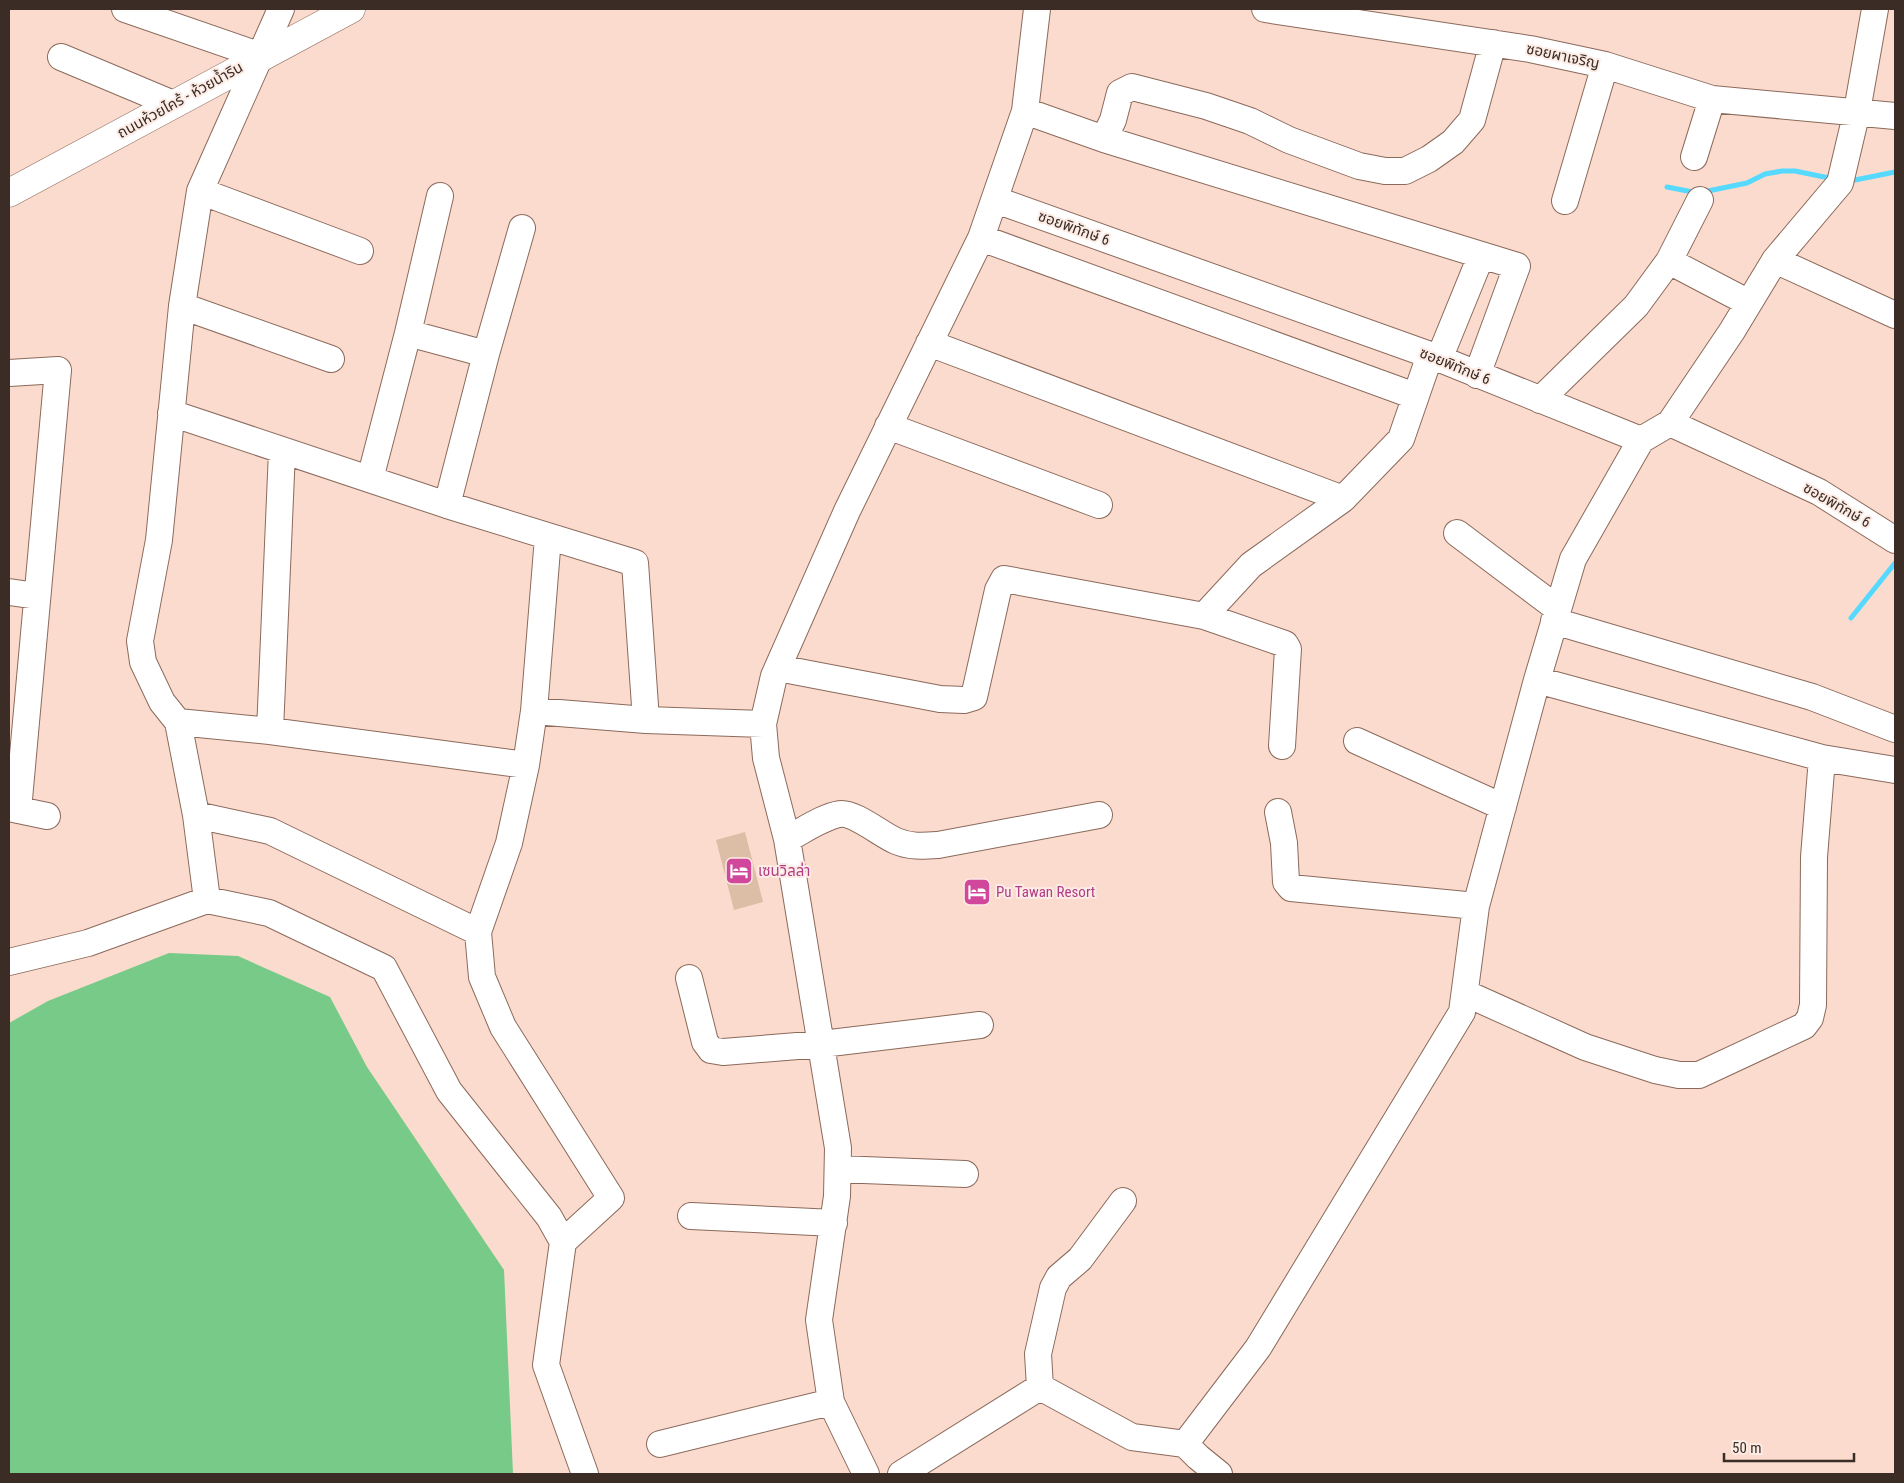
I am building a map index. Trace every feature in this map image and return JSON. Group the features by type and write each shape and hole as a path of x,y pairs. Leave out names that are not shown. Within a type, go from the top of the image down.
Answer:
{"main road":[{"name":"ถนนห้วยไคร้ - ห้วยน้ำริน","path":"9,194 351,9"}],"street":[{"path":"125,9 261,56"},
{"path":"207,900 196,815 178,722 162,702 143,662 140,641 159,540 182,306 200,191 281,9"},
{"path":"866,1474 831,1402 819,1320 834,1223 838,1148 787,839 766,758 764,724 778,668 847,511 928,343 982,238 1025,111 1037,9"},
{"name":"ซอยผาเจริญ","path":"1265,9 1493,43 1605,65 1712,99 1895,116"},
{"path":"1185,1444 1258,1348 1462,1012 1476,906 1537,680 1573,559 1642,440 1670,423 1776,260 1838,183 1857,111 1875,9"},
{"path":"1104,139 1113,120 1120,93 1132,87 1206,106 1250,120 1289,140 1359,166 1385,172 1405,171 1429,159 1453,142 1472,120 1493,43"},
{"path":"61,57 173,104"},
{"path":"1566,201 1605,65"},
{"path":"1694,157 1712,99"},
{"path":"1025,111 1104,139 1517,266 1477,375"},
{"path":"200,191 360,251"},
{"path":"370,479 408,333 440,196"},
{"name":"ซอยพิทักษ์ 6","path":"996,200 1434,357 1642,440"},
{"path":"1540,400 1636,306 1669,261 1682,239 1700,200"},
{"path":"447,505 486,354 522,228"},
{"path":"982,238 1415,396"},
{"path":"1204,616 1251,565 1343,499 1401,438 1415,396 1481,256"},
{"path":"1776,260 1895,315"},
{"path":"1669,261 1749,303"},
{"path":"182,306 331,359"},
{"path":"408,333 486,354"},
{"path":"928,343 1343,499"},
{"path":"9,373 58,370 37,596 13,809 47,816"},
{"path":"171,413 447,505 635,564 646,720"},
{"name":"ซอยพิทักษ์ 6","path":"1670,423 1819,492 1895,540"},
{"path":"888,426 1099,505"},
{"path":"270,731 282,451"},
{"path":"1457,533 1556,615 1812,697 1895,729"},
{"path":"548,537 534,711 526,765 509,843 478,932 482,977 503,1027 611,1198 563,1242"},
{"path":"778,668 940,699 964,700 974,697 998,590 1004,579 1204,616 1285,644 1288,649 1282,746"},
{"path":"9,592 37,596"},
{"path":"1537,680 1822,758 1895,770"},
{"path":"534,711 646,720 764,724"},
{"path":"178,722 270,731 526,765"},
{"path":"1357,741 1503,808"},
{"path":"1465,993 1585,1046 1656,1070 1679,1075 1699,1075 1804,1026 1810,1018 1814,1004 1814,857 1822,758"},
{"path":"1278,812 1284,843 1286,882 1291,888 1476,906"},
{"path":"787,839 826,818 842,813 856,818 896,841 914,847 938,845 1098,815"},
{"path":"196,815 270,831 478,932"},
{"path":"9,962 88,943 207,900 269,912 384,968 449,1091 549,1217 563,1242 546,1365 585,1474"},
{"path":"689,978 705,1042 711,1050 723,1052 822,1044 980,1025"},
{"path":"838,1168 965,1174"},
{"path":"1040,1387 1038,1354 1053,1288 1059,1277 1080,1259 1123,1201"},
{"path":"691,1216 834,1223"},
{"path":"1040,1387 1132,1437 1185,1444 1219,1474"},
{"path":"901,1474 1040,1387"},
{"path":"660,1444 831,1402"}],"green space":[{"path":"169,953 238,956 330,997 367,1067 504,1270 513,1474 9,1474 9,1023 48,1001"}],"building":[{"name":"เซนวิลล่า","path":"745,832 763,902 734,910 716,840"}],"waterway":[{"path":"1667,187 1698,193 1747,183 1765,174 1782,171 1795,171 1834,179"},
{"path":"1850,181 1895,172"},
{"path":"1851,618 1895,563"}],"place":[{"name":"เซนวิลล่า","path":"739,871"},
{"name":"Pu Tawan Resort","path":"977,892"}]}
